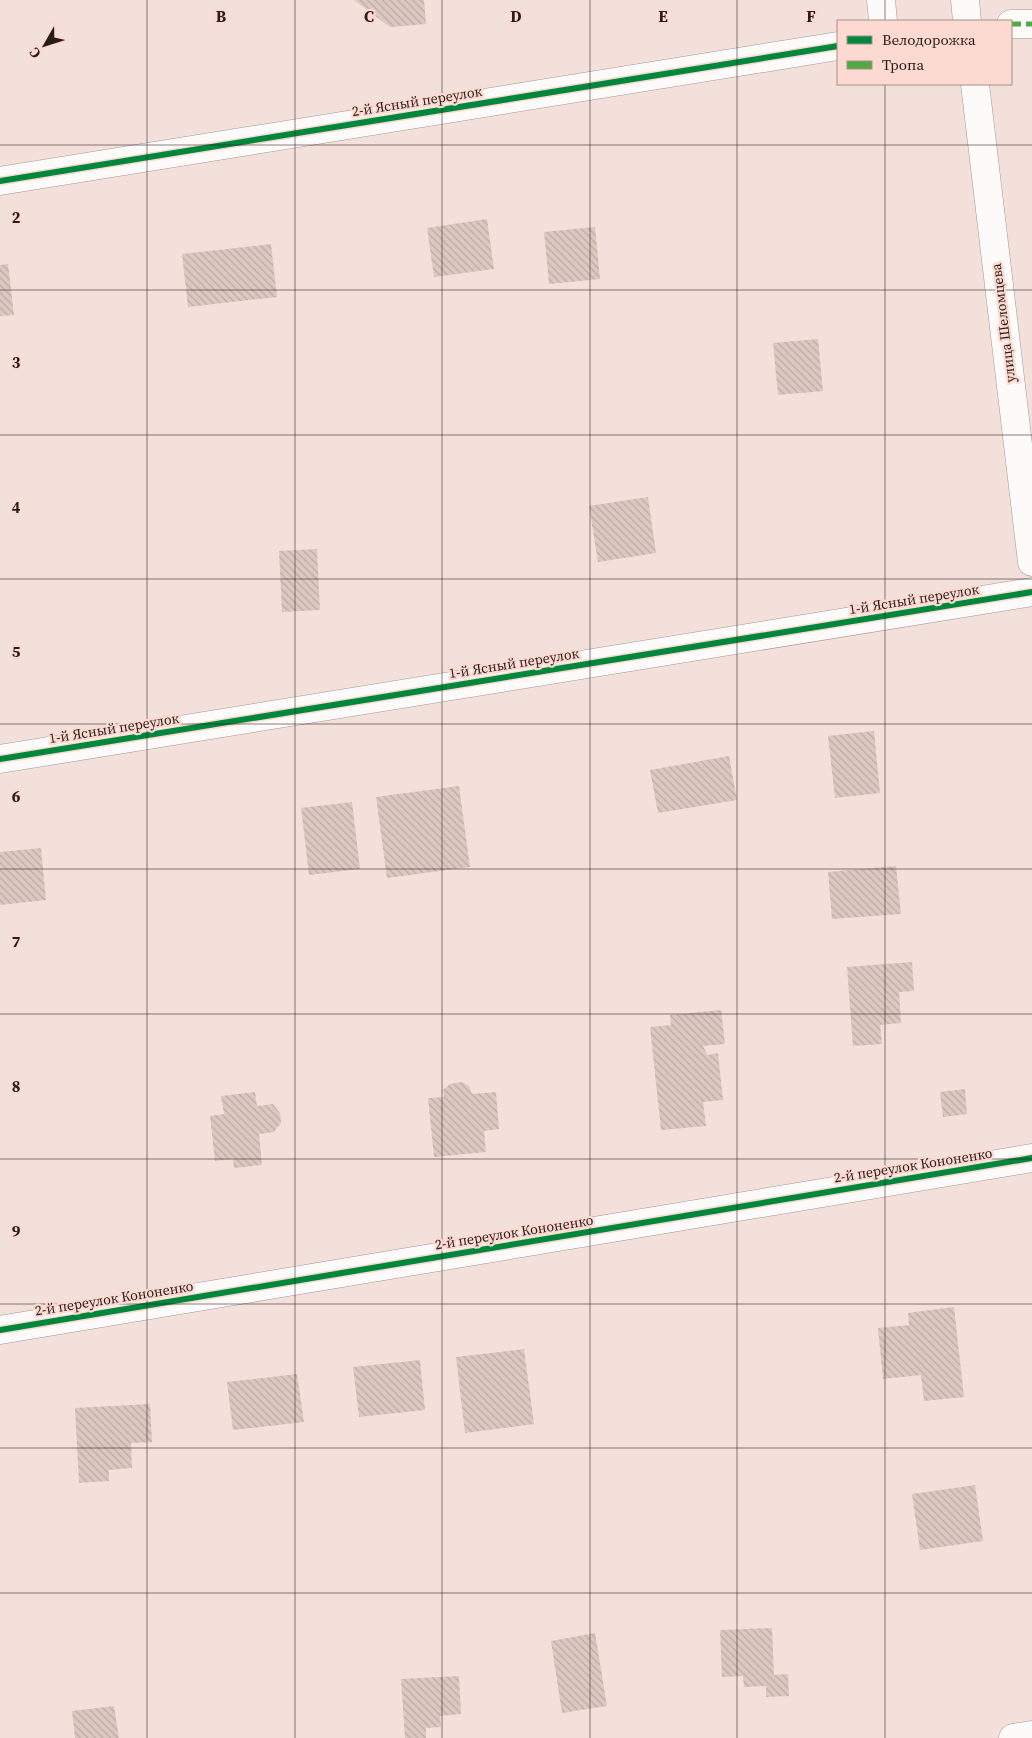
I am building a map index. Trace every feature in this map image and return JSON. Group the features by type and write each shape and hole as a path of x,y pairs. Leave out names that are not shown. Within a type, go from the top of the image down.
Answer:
{"street":[{"path":"881,0 883,20"},
{"path":"964,0 967,20"},
{"path":"1012,24 1032,24"},
{"name":"2-й Ясный переулок","path":"0,181 837,46"},
{"name":"улица Шеломцева","path":"975,85 1032,562"},
{"name":"1-й Ясный переулок","path":"0,759 1032,592"},
{"name":"2-й переулок Кононенко","path":"0,1330 1032,1158"},
{"path":"1013,1738 1032,1735"}],"building":[{"path":"354,0 424,0 426,24 390,27"},
{"path":"487,219 494,269 434,277 427,228"},
{"path":"595,227 600,279 549,284 544,232"},
{"path":"271,244 277,297 188,307 182,254"},
{"path":"8,264 14,315 0,316 0,265"},
{"path":"818,339 823,391 778,395 773,343"},
{"path":"648,497 656,553 598,562 589,506"},
{"path":"317,549 320,610 282,612 279,551"},
{"path":"874,731 880,793 835,798 828,736"},
{"path":"729,756 737,800 658,813 650,770"},
{"path":"459,786 470,867 387,878 376,797"},
{"path":"352,802 360,869 309,875 301,808"},
{"path":"41,848 46,900 0,905 0,852"},
{"path":"896,866 901,914 832,919 828,872"},
{"path":"912,962 914,991 899,992 901,1023 880,1025 882,1044 853,1046 847,967"},
{"path":"721,1010 725,1044 703,1046 707,1055 718,1053 723,1100 703,1102 706,1126 661,1130 650,1027 671,1025 670,1015"},
{"path":"462,1082 469,1086 472,1094 496,1092 499,1129 484,1131 486,1152 434,1157 428,1098 444,1097 443,1090 450,1084"},
{"path":"965,1089 967,1114 943,1117 940,1092"},
{"path":"255,1092 257,1106 273,1104 280,1113 281,1123 274,1132 259,1134 262,1165 234,1168 233,1159 215,1161 210,1116 224,1114 221,1096"},
{"path":"954,1307 964,1397 924,1401 921,1375 883,1379 878,1328 909,1325 908,1313"},
{"path":"524,1349 534,1424 465,1433 456,1357"},
{"path":"420,1360 425,1410 359,1417 353,1367"},
{"path":"297,1374 304,1422 233,1430 227,1382"},
{"path":"150,1404 152,1442 131,1443 132,1468 109,1470 109,1481 79,1483 75,1408"},
{"path":"975,1485 983,1541 920,1550 912,1494"},
{"path":"772,1628 774,1675 788,1674 789,1696 766,1697 766,1686 744,1687 743,1676 722,1677 720,1630"},
{"path":"595,1633 607,1706 562,1713 551,1641"},
{"path":"459,1676 461,1714 440,1716 441,1727 426,1728 426,1738 405,1738 401,1679"},
{"path":"114,1706 119,1738 75,1738 72,1711"}],"marked path":[{"path":"1012,24 1032,24"}],"cycle path":[{"path":"0,181 837,46"},
{"path":"0,759 1032,592"},
{"path":"0,1330 1032,1158"}]}
